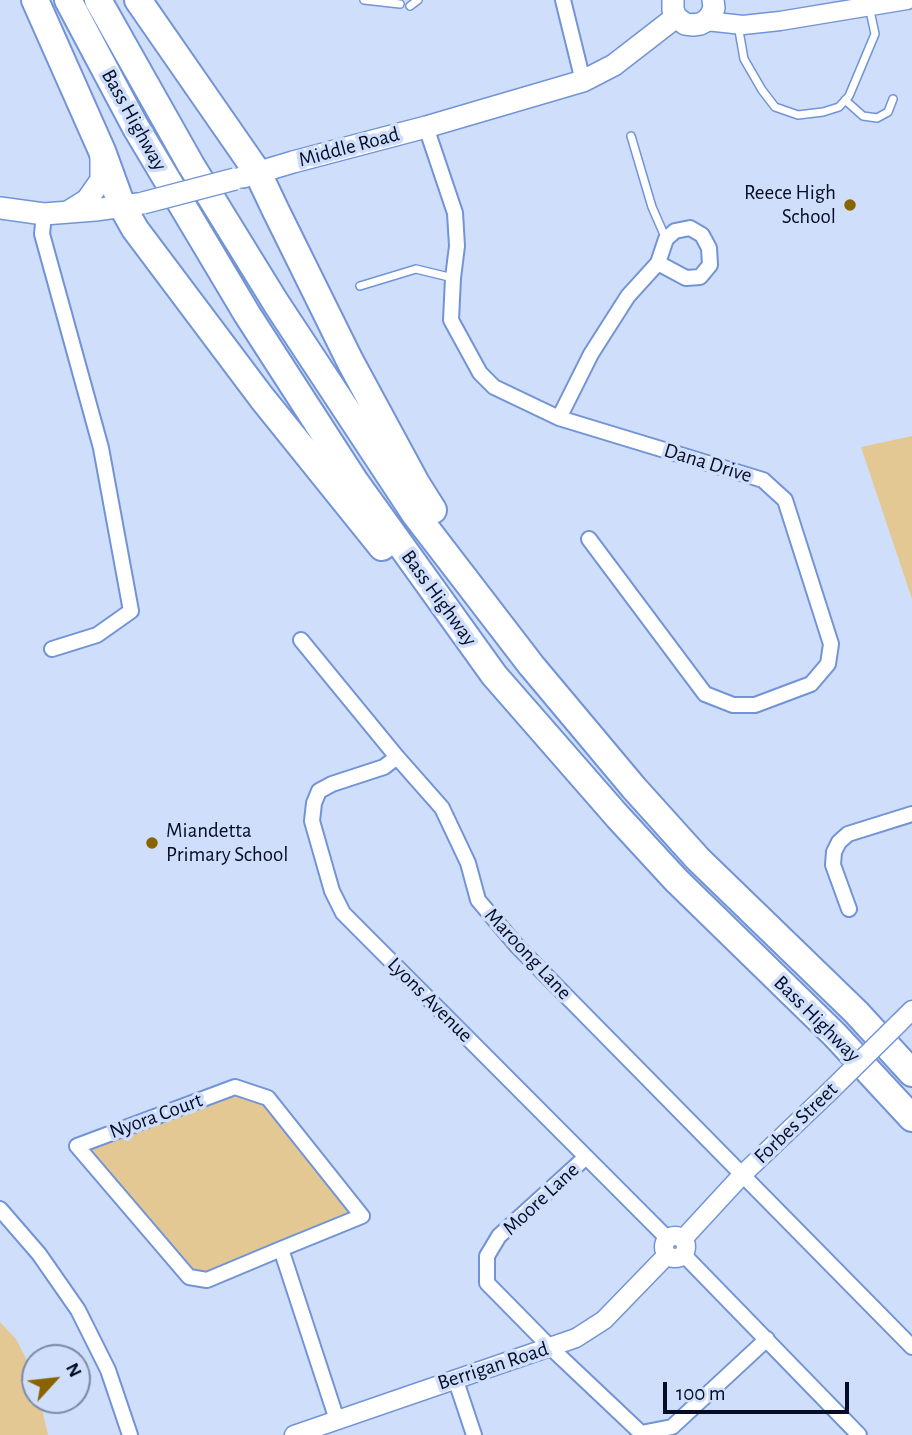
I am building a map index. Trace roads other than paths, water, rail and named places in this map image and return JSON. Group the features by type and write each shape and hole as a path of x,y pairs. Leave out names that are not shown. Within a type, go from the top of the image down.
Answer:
{"highway":[{"path":"35,0 102,151 132,205 135,229 306,455 494,675"},
{"name":"Bass Highway","path":"68,0 135,126 247,314 354,480 494,675 676,880 835,1035 912,1118"},
{"name":"Bass Highway","path":"98,0 191,165 276,303 415,514 531,665 634,788 698,859 856,1012 912,1073"},
{"path":"138,0 247,176 275,209 349,361 416,483 531,665"}],"main road":[{"path":"674,8 685,24 693,26 706,21 714,8 713,0"},
{"name":"Middle Road","path":"0,208 44,214 132,205 426,127 583,81 614,65 674,8"},
{"path":"66,213 87,200 101,180 102,151"},
{"path":"275,209 279,185 293,162"}],"street":[{"path":"563,0 583,81"},
{"path":"706,21 737,25 780,21 907,0"},
{"name":"Dana Drive","path":"426,127 455,213 457,246 451,320 480,373 494,387 559,418 763,480 785,500 831,644 828,664 811,684 755,705 733,705 705,694 589,539"},
{"path":"44,214 43,234 101,448 131,611 97,635 52,649"},
{"path":"559,418 591,354 628,296 658,263 666,239 675,231 690,228 702,234 709,248 710,265 700,277 686,278 658,263"},
{"name":"Maroong Lane","path":"301,640 442,808 468,863 478,900 517,946 912,1347"},
{"name":"Lyons Avenue","path":"397,757 384,767 319,791 314,803 312,821 332,891 343,913 859,1435"},
{"path":"849,909 833,865 834,852 839,842 848,834 912,814"},
{"name":"Forbes Street","path":"676,1247 742,1175 906,1016"},
{"name":"Nyora Court","path":"235,1087 268,1098 362,1216 281,1250 206,1280 189,1277 77,1146 235,1087"},
{"name":"Moore Lane","path":"586,1157 499,1236 487,1256 487,1283 550,1347 641,1433 672,1427 767,1339"},
{"path":"0,1209 39,1254 78,1310 108,1370 130,1435"},
{"name":"Berrigan Road","path":"294,1435 576,1338 604,1320 676,1247"},
{"path":"281,1250 337,1420"},
{"path":"455,1378 474,1435"}],"lane":[{"path":"364,0 400,4"},
{"path":"410,6 418,0"},
{"path":"737,25 744,59 775,107 798,115 823,112 839,107 849,96 875,34 869,6"},
{"path":"845,100 863,116 877,118 888,112 893,99"},
{"path":"631,136 652,207 666,239"},
{"path":"360,286 416,269 453,278"}],"place":[{"name":"Reece High School","path":"850,205"},
{"name":"Miandetta Primary School","path":"152,843"}]}
